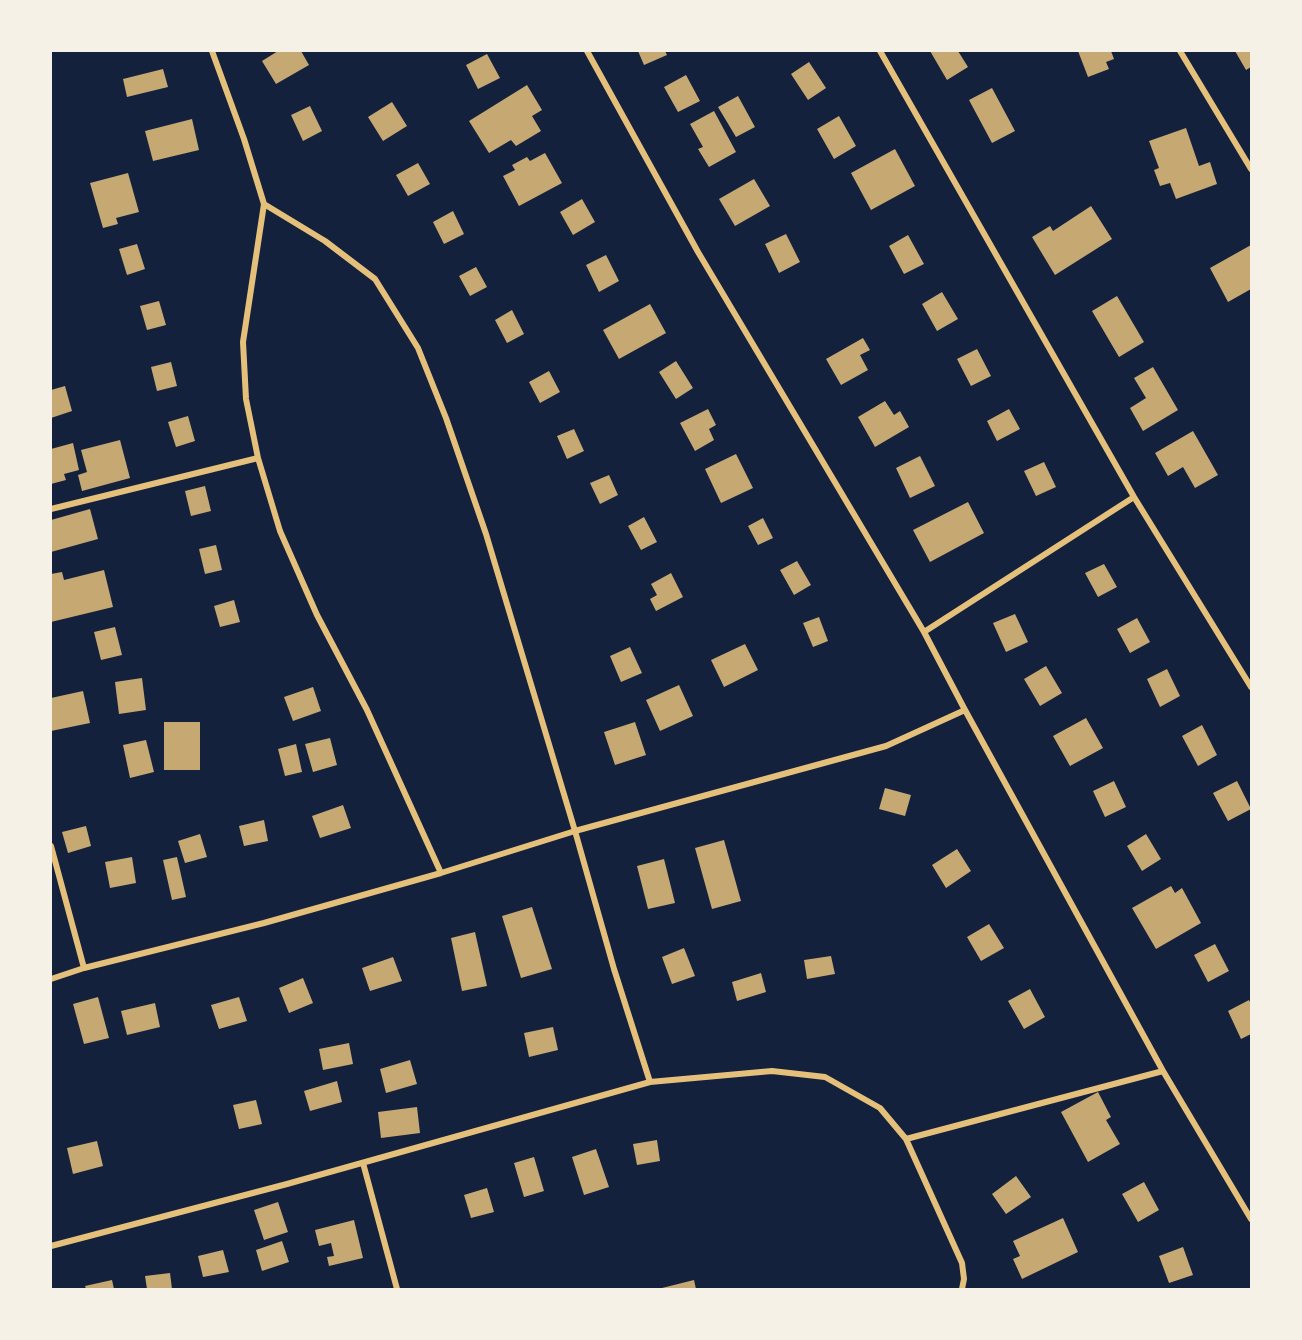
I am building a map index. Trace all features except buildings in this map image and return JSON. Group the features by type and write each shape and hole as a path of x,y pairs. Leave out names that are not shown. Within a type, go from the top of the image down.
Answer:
{"street":[{"path":"212,51 244,139 264,204 243,342 246,399 258,458 280,531 317,615 367,710 441,873"},
{"path":"587,51 698,252 924,632 1163,1071 1251,1219"},
{"path":"880,51 1134,497 1251,687"},
{"path":"1180,51 1251,169"},
{"path":"264,204 326,241 375,279 418,348 446,418 486,534 614,969 650,1082"},
{"path":"51,509 258,458"},
{"path":"924,632 1134,497"},
{"path":"51,979 84,968 264,923 441,873 575,831 886,746 965,710"},
{"path":"51,846 84,968"},
{"path":"51,1246 363,1163 650,1082 772,1071 825,1077 880,1108 906,1139 962,1263 964,1279 962,1289"},
{"path":"906,1139 1163,1071"},
{"path":"363,1163 397,1289"}]}
